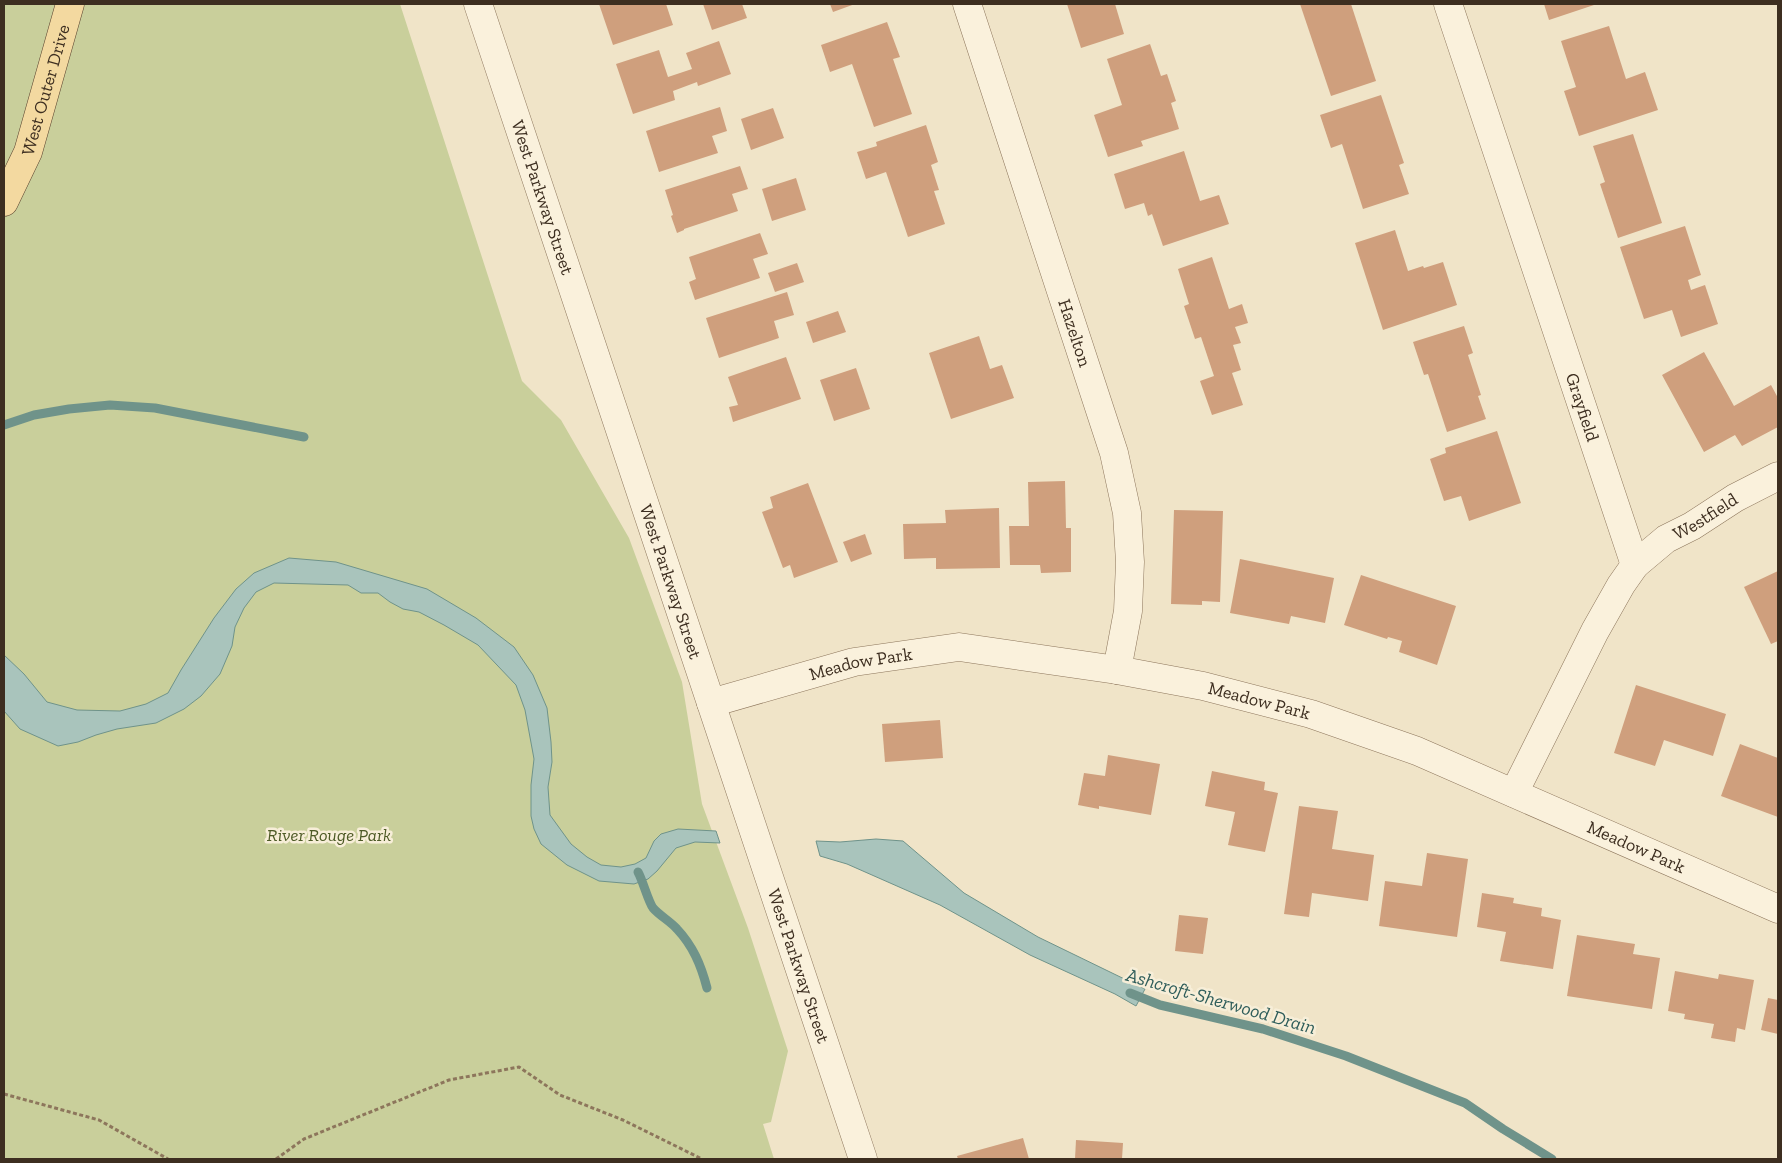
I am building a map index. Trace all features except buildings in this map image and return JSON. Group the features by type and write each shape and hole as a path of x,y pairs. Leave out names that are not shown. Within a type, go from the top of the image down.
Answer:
{"main road":[{"name":"West Outer Drive","path":"4,202 28,152 70,4"}],"street":[{"name":"West Parkway Street","path":"478,4 863,1159"},
{"name":"Hazelton","path":"967,4 1114,453 1127,513 1130,562 1128,611 1117,670"},
{"name":"Grayfield","path":"1448,4 1636,565"},
{"name":"Westfield","path":"1636,565 1666,539 1692,526 1735,498 1778,476"},
{"path":"1514,793 1595,631 1621,585 1636,565"},
{"name":"Meadow Park","path":"711,703 854,662 958,647 1117,670 1203,686 1311,714 1417,751 1778,909"}],"path":[{"path":"276,1159 304,1139 449,1080 519,1067 560,1095 623,1120 702,1159"},
{"path":"4,1094 99,1120 168,1159"}],"green space":[{"name":"River Rouge Park","path":"4,4 400,4 522,381 561,420 629,538 682,682 702,804 748,928 788,1051 771,1122 763,1124 774,1159 4,1159"}],"water":[{"path":"289,558 336,562 427,589 476,618 514,647 533,675 547,708 552,762 548,787 550,815 571,844 587,857 601,865 621,867 635,864 646,858 654,841 661,834 678,829 716,831 720,843 695,842 676,848 648,879 634,884 599,881 567,865 541,844 534,829 531,816 531,785 534,759 525,710 516,685 478,645 419,612 403,609 378,593 361,593 348,585 274,583 256,592 244,608 235,627 232,646 220,674 201,696 184,709 156,723 117,729 78,742 58,746 20,729 4,711 4,655 24,674 47,702 77,710 120,711 146,704 168,693 214,618 236,589 254,573"},
{"path":"876,839 903,841 964,893 1038,937 1145,989 1136,1006 1115,994 1030,955 940,905 847,864 820,856 816,841 840,842"}],"waterway":[{"path":"4,425 34,415 110,405 155,408 304,437"},
{"path":"638,872 653,908 683,935 692,949 707,988"},
{"name":"Ashcroft-Sherwood Drain","path":"1130,993 1160,1005 1263,1029 1346,1056 1465,1103 1552,1159"}]}
